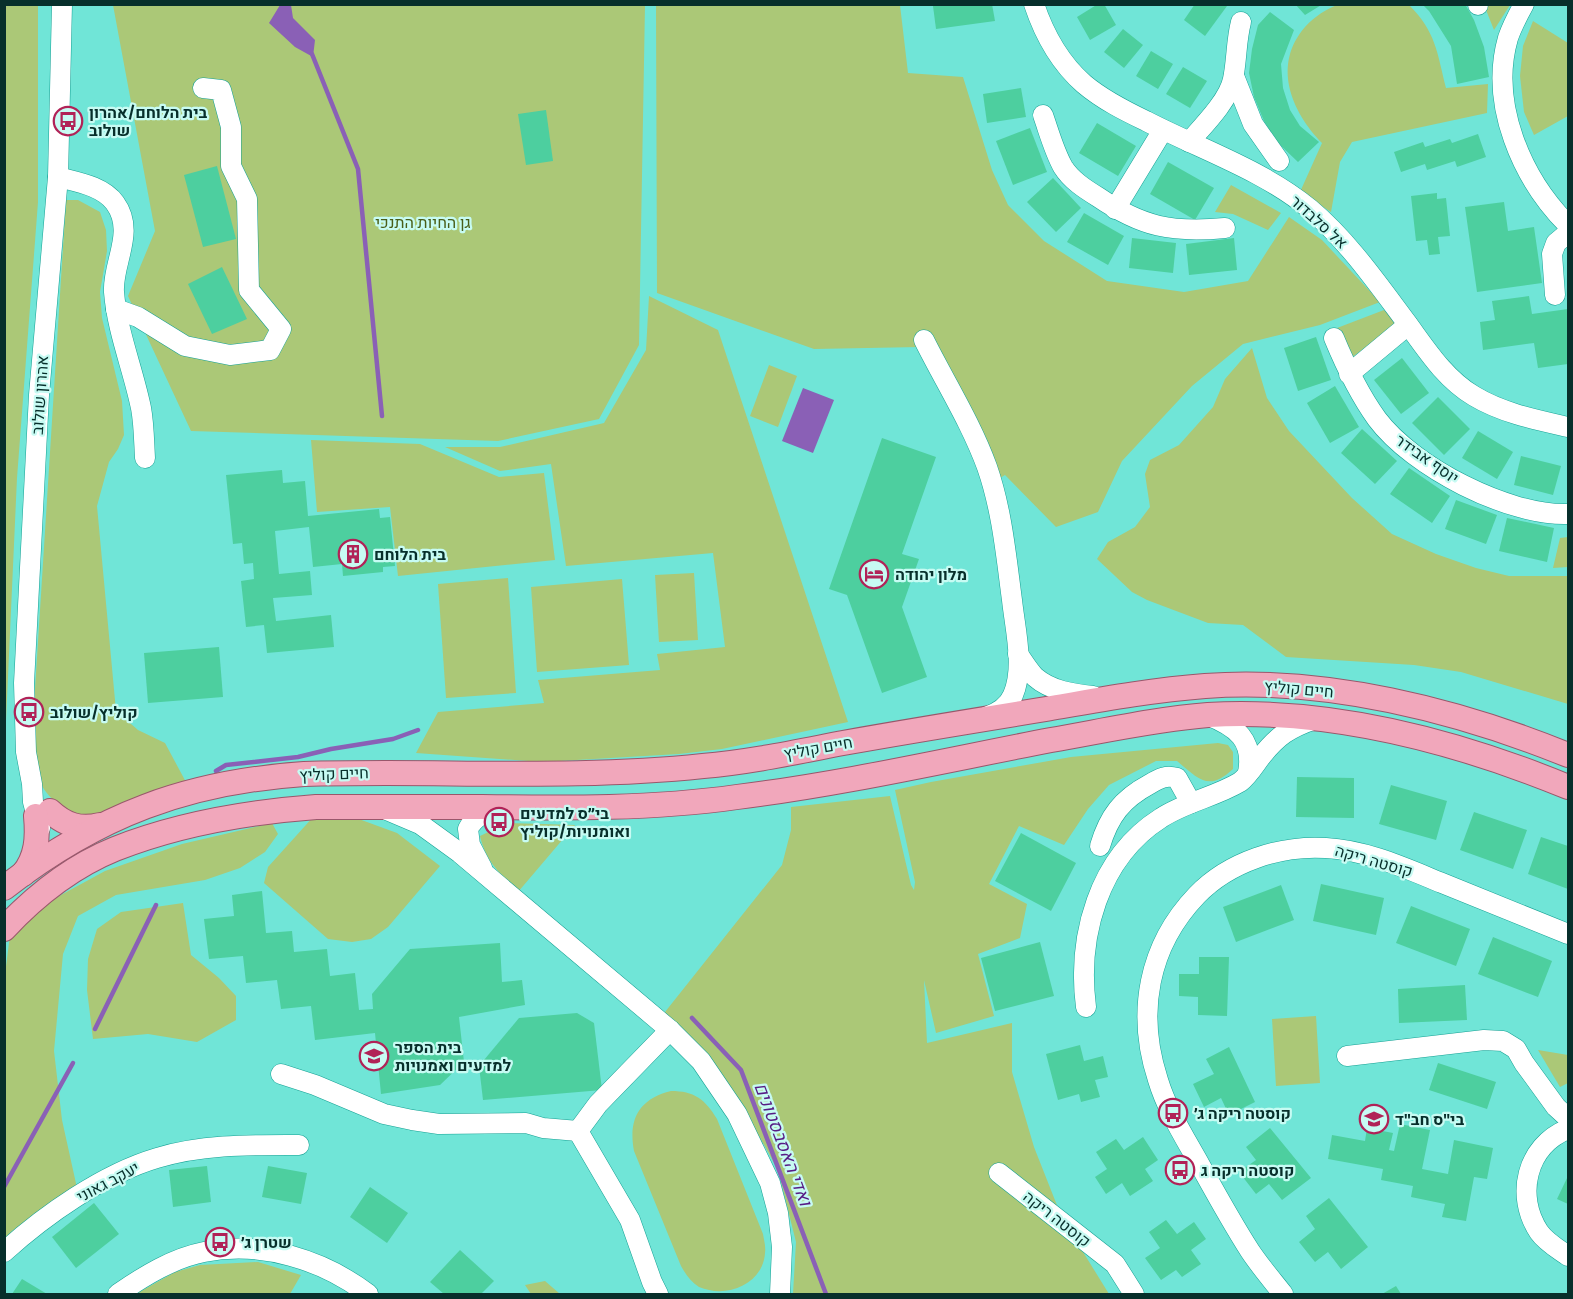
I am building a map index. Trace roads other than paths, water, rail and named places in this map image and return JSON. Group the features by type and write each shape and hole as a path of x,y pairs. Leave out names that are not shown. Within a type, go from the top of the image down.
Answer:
{"main road":[{"name":"חיים קוליץ","path":"14,881 60,848 105,823 142,807 227,784 271,777 353,773 547,773 662,770 739,762 1108,698 1205,686 1314,689 1429,709 1503,730 1569,755"},
{"name":"חיים קוליץ","path":"4,929 24,908 75,870 114,850 204,823 285,809 316,807 541,809 620,806 738,797 1083,734 1207,715 1277,715 1316,719 1422,738 1493,758 1569,787"},
{"path":"14,881 31,863 43,814 75,827 90,827 105,823"}],"street":[{"name":"אהרון שולוב","path":"62,4 58,177 39,395 27,621 25,738 32,784 43,814 60,848 75,870"},
{"name":"אל סלבדור","path":"1034,4 1050,44 1084,84 1107,101 1274,185 1310,209 1359,258 1434,359 1454,381 1474,396 1510,412 1569,427"},
{"path":"1524,4 1508,38 1504,61 1503,96 1512,132 1526,167 1550,207 1569,225"},
{"path":"1189,142 1225,98 1234,76 1241,22"},
{"path":"1234,76 1253,124 1279,161"},
{"path":"116,309 138,317 185,346 230,355 270,350 280,329 249,290 247,199 231,166 231,127 221,90 203,88"},
{"path":"1043,115 1063,167 1073,179 1115,209 1141,222 1168,228 1194,231 1225,228"},
{"path":"1115,209 1163,130"},
{"path":"58,177 90,185 115,202 121,216 124,231 122,254 114,289 116,309 141,410 146,458"},
{"path":"1555,295 1552,254 1556,243 1569,233"},
{"path":"1349,374 1408,325"},
{"name":"יוסף אבידר","path":"1334,338 1349,374 1378,420 1394,437 1470,489 1532,510 1569,514"},
{"path":"924,340 979,447 988,469 1002,523 1018,654 1017,682 1009,702 1002,709 975,721"},
{"path":"1018,654 1035,676 1047,684 1072,694 1108,698"},
{"path":"1207,715 1222,721 1243,739 1249,749 1251,759 1248,773"},
{"path":"1086,1007 1083,983 1088,926 1095,901 1106,878 1138,836 1160,819 1243,780 1277,737 1293,727 1316,719"},
{"path":"1100,846 1105,830 1123,802 1162,777 1177,778 1191,803"},
{"path":"379,807 420,824 486,875 670,1030 701,1061 737,1114 770,1183 778,1213 782,1247 780,1294"},
{"path":"486,875 470,845 468,829 471,823 484,813 503,807"},
{"name":"קוסטה ריקה","path":"1283,1294 1252,1254 1222,1204 1180,1129 1158,1082 1152,1061 1147,1008 1149,987 1163,942 1181,912 1202,891 1231,870 1253,859 1305,847 1343,849 1417,873 1569,934"},
{"path":"578,1131 598,1104 670,1030"},
{"path":"1347,1056 1484,1040 1503,1041 1516,1049 1556,1107 1569,1118"},
{"path":"281,1074 315,1084 384,1114 412,1120 439,1124 526,1123 543,1128 578,1131"},
{"path":"1569,1129 1550,1141 1538,1153 1529,1169 1527,1184 1527,1201 1531,1218 1540,1234 1569,1256"},
{"path":"578,1131 630,1220 658,1294"},
{"name":"יעקב גאוני","path":"4,1252 35,1225 108,1179 158,1157 245,1144 299,1145"},
{"name":"קוסטה ריקה","path":"999,1173 1115,1264 1134,1294"},
{"path":"118,1294 174,1261 204,1252 242,1248 277,1254 332,1270 368,1294"}],"waterway":[{"path":"312,54 358,169 382,416"},
{"path":"216,771 226,765 298,757 393,739 418,730"},
{"path":"95,1029 156,905"},
{"name":"ואדי האסבסטונים","path":"692,1018 741,1070 826,1294"},
{"path":"4,1187 73,1063"}],"place":[{"name":"בית הלוחם/אהרון שולוב","path":"68,121"},
{"name":"בית הלוחם","path":"353,554"},
{"name":"מלון יהודה","path":"874,574"},
{"name":"קוליץ/שולוב","path":"29,712"},
{"name":"בי״ס למדעים ואומנויות/קוליץ","path":"499,822"},
{"name":"בית הספר למדעים ואמנויות","path":"374,1056"},
{"name":"קוסטה ריקה ג׳","path":"1173,1113"},
{"name":"בי\"ס חב\"ד","path":"1374,1119"},
{"name":"קוסטה ריקה ג","path":"1180,1170"},
{"name":"שטרן ג׳","path":"220,1242"}],"park label":[{"name":"גן החיות התנכי","path":"423,222"}]}
